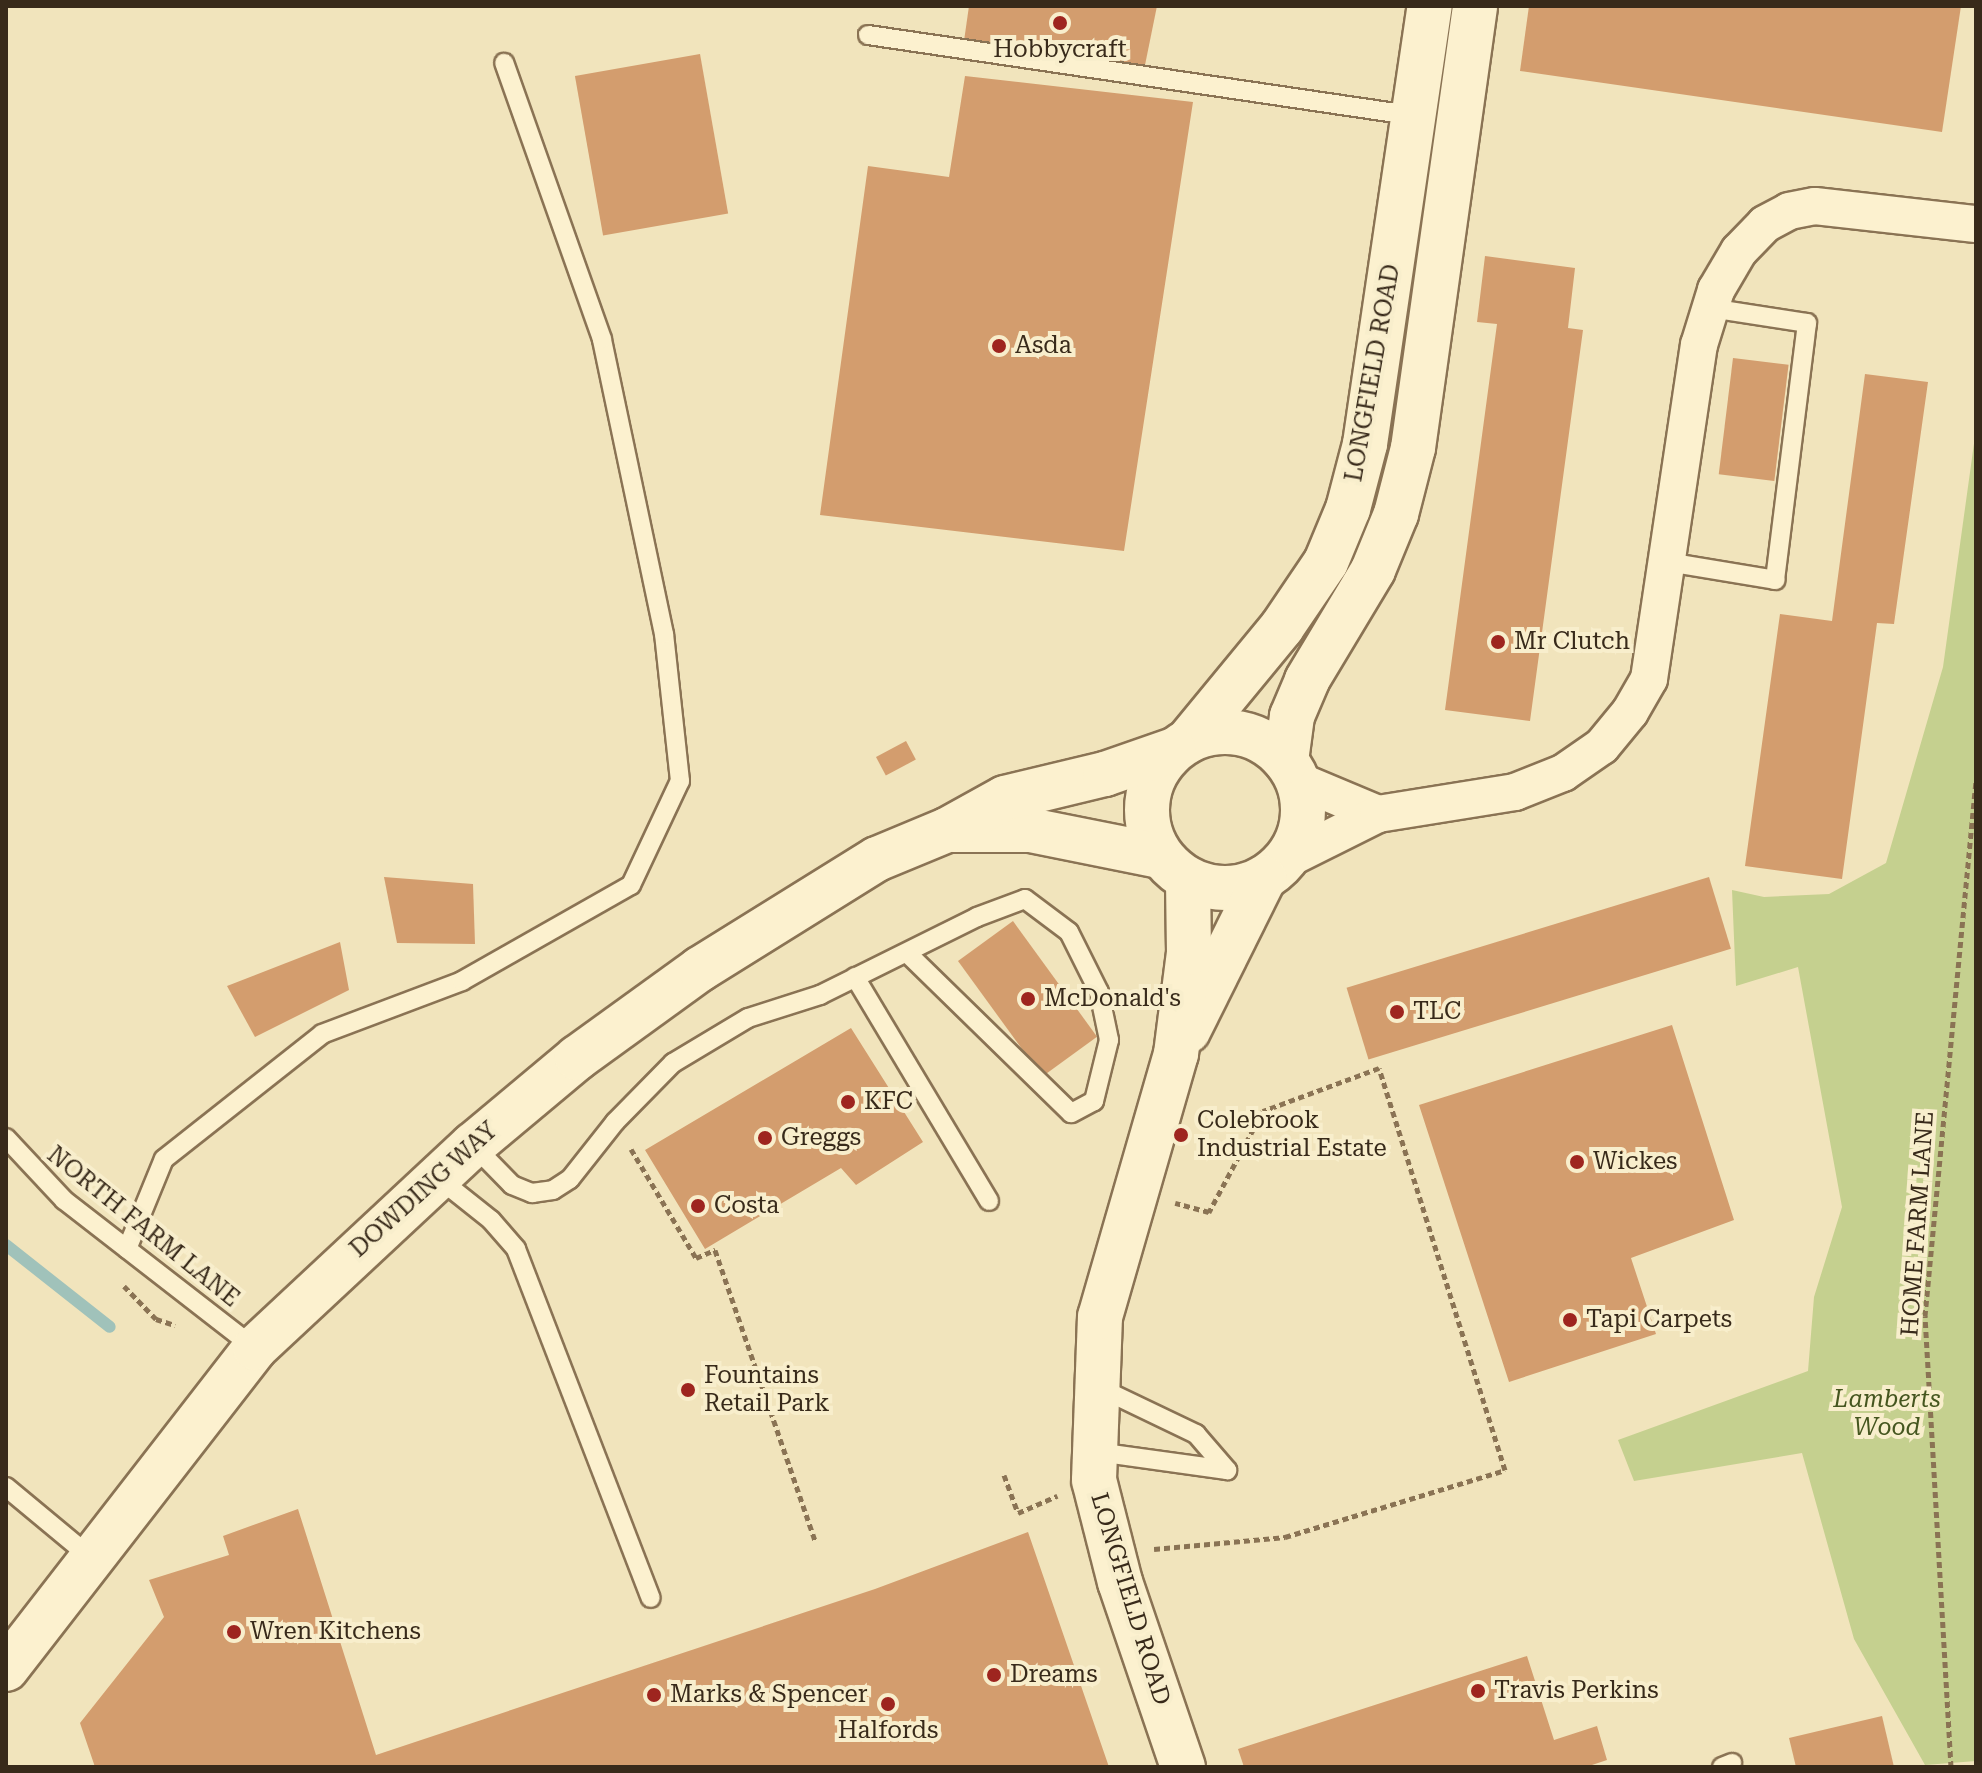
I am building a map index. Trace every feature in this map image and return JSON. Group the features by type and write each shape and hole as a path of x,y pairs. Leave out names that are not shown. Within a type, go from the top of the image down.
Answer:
{"street":[{"name":"LONGFIELD ROAD","path":"1181,745 1282,627 1326,562 1348,509 1365,444 1430,6"},
{"name":"LONGFIELD ROAD","path":"1292,770 1292,716 1307,680 1373,570 1396,514 1413,448 1475,6"},
{"path":"1378,814 1292,770 1266,743 1242,733 1215,732 1181,745 1149,789 1146,812 1174,868 1213,888 1240,888 1378,814 1515,792 1563,773 1602,746 1649,679 1699,345 1710,308 1739,251 1765,224 1789,211 1815,206 1976,224"},
{"name":"DOWDING WAY","path":"6,1669 89,1556 255,1348 437,1177 577,1058 700,969 877,859 947,830 1005,798 1105,774 1181,745"},
{"path":"1275,869 1303,822 1292,770"},
{"name":"DOWDING WAY","path":"947,830 1030,830 1174,868"},
{"name":"LONGFIELD ROAD","path":"1174,868 1189,953 1176,1054 1100,1317 1096,1466 1120,1582 1183,1767"},
{"name":"LONGFIELD ROAD","path":"1176,1054 1275,869"}],"lane":[{"path":"868,35 1416,116"},
{"path":"127,1249 164,1159 322,1034 462,981 631,885 680,781 664,634 602,339 504,63"},
{"path":"1668,562 1775,580 1807,323 1710,308"},
{"path":"473,1145 512,1185 532,1193 553,1190 586,1162 615,1122 685,1056 748,1018 820,995 855,977 907,953 1025,899 1069,932 1099,992 1109,1040 1094,1101 1071,1113 907,953"},
{"path":"855,977 989,1201"},
{"name":"NORTH FARM LANE","path":"6,1138 64,1200 255,1348"},
{"path":"437,1177 491,1220 516,1249 556,1340 615,1508 651,1598"},
{"path":"1096,1466 1227,1470 1196,1434 1098,1387"},
{"path":"6,1487 89,1556"}],"path":[{"name":"HOME FARM LANE","path":"1951,1767 1925,1316 1976,780"},
{"path":"1136,1192 1209,1212 1263,1111 1379,1068 1505,1470 1285,1537 1183,1543 1141,1552"},
{"path":"615,1122 696,1258 715,1250 815,1541"},
{"path":"1004,1475 1018,1513 1096,1466"}],"green space":[{"name":"Lamberts Wood","path":"1976,429 1976,1761 1925,1765 1854,1639 1802,1453 1634,1481 1618,1440 1808,1371 1814,1297 1842,1207 1798,967 1736,986 1732,890 1764,897 1829,894 1886,863 1943,667"}],"building":[{"name":"Hobbycraft","path":"969,6 1157,6 1145,65 964,41"},
{"path":"1529,6 1961,6 1942,132 1520,71"},
{"path":"700,54 728,214 603,236 575,76"},
{"name":"Asda","path":"965,76 1193,102 1124,551 820,515 868,166 949,177"},
{"path":"1485,256 1575,268 1568,328 1583,330 1530,721 1445,710 1497,324 1477,322"},
{"path":"1733,358 1789,365 1774,481 1719,474"},
{"path":"1865,374 1928,382 1894,624 1877,623 1842,879 1745,866 1780,614 1832,621"},
{"path":"906,741 916,760 886,776 876,757"},
{"path":"384,877 473,884 475,944 397,943"},
{"path":"1709,877 1731,949 1368,1060 1347,988"},
{"name":"McDonald's","path":"1013,921 1097,1037 1042,1077 958,961"},
{"path":"340,942 349,990 255,1037 227,986"},
{"name":"Wickes","path":"1672,1025 1734,1220 1631,1258 1656,1334 1509,1382 1419,1105"},
{"path":"851,1028 923,1142 856,1185 841,1168 705,1249 645,1150"},
{"path":"298,1509 376,1755 875,1589 1028,1532 1109,1767 95,1767 80,1723 164,1617 149,1580 229,1555 223,1536"},
{"name":"Travis Perkins","path":"1527,1656 1554,1740 1597,1726 1607,1760 1586,1767 1244,1767 1238,1749"},
{"path":"1882,1716 1894,1767 1796,1767 1789,1738"}],"waterway":[{"path":"6,1245 110,1327"}],"place":[{"name":"Hobbycraft","path":"1060,23"},
{"name":"Asda","path":"999,346"},
{"name":"Mr Clutch","path":"1498,642"},
{"name":"McDonald's","path":"1028,999"},
{"name":"TLC","path":"1397,1012"},
{"name":"KFC","path":"848,1102"},
{"name":"Colebrook Industrial Estate","path":"1181,1135"},
{"name":"Greggs","path":"765,1138"},
{"name":"Wickes","path":"1577,1162"},
{"name":"Costa","path":"698,1206"},
{"name":"Tapi Carpets","path":"1570,1320"},
{"name":"Fountains Retail Park","path":"688,1390"},
{"name":"Wren Kitchens","path":"234,1632"},
{"name":"Dreams","path":"994,1675"},
{"name":"Travis Perkins","path":"1478,1691"},
{"name":"Marks & Spencer","path":"654,1695"},
{"name":"Halfords","path":"888,1704"}]}
